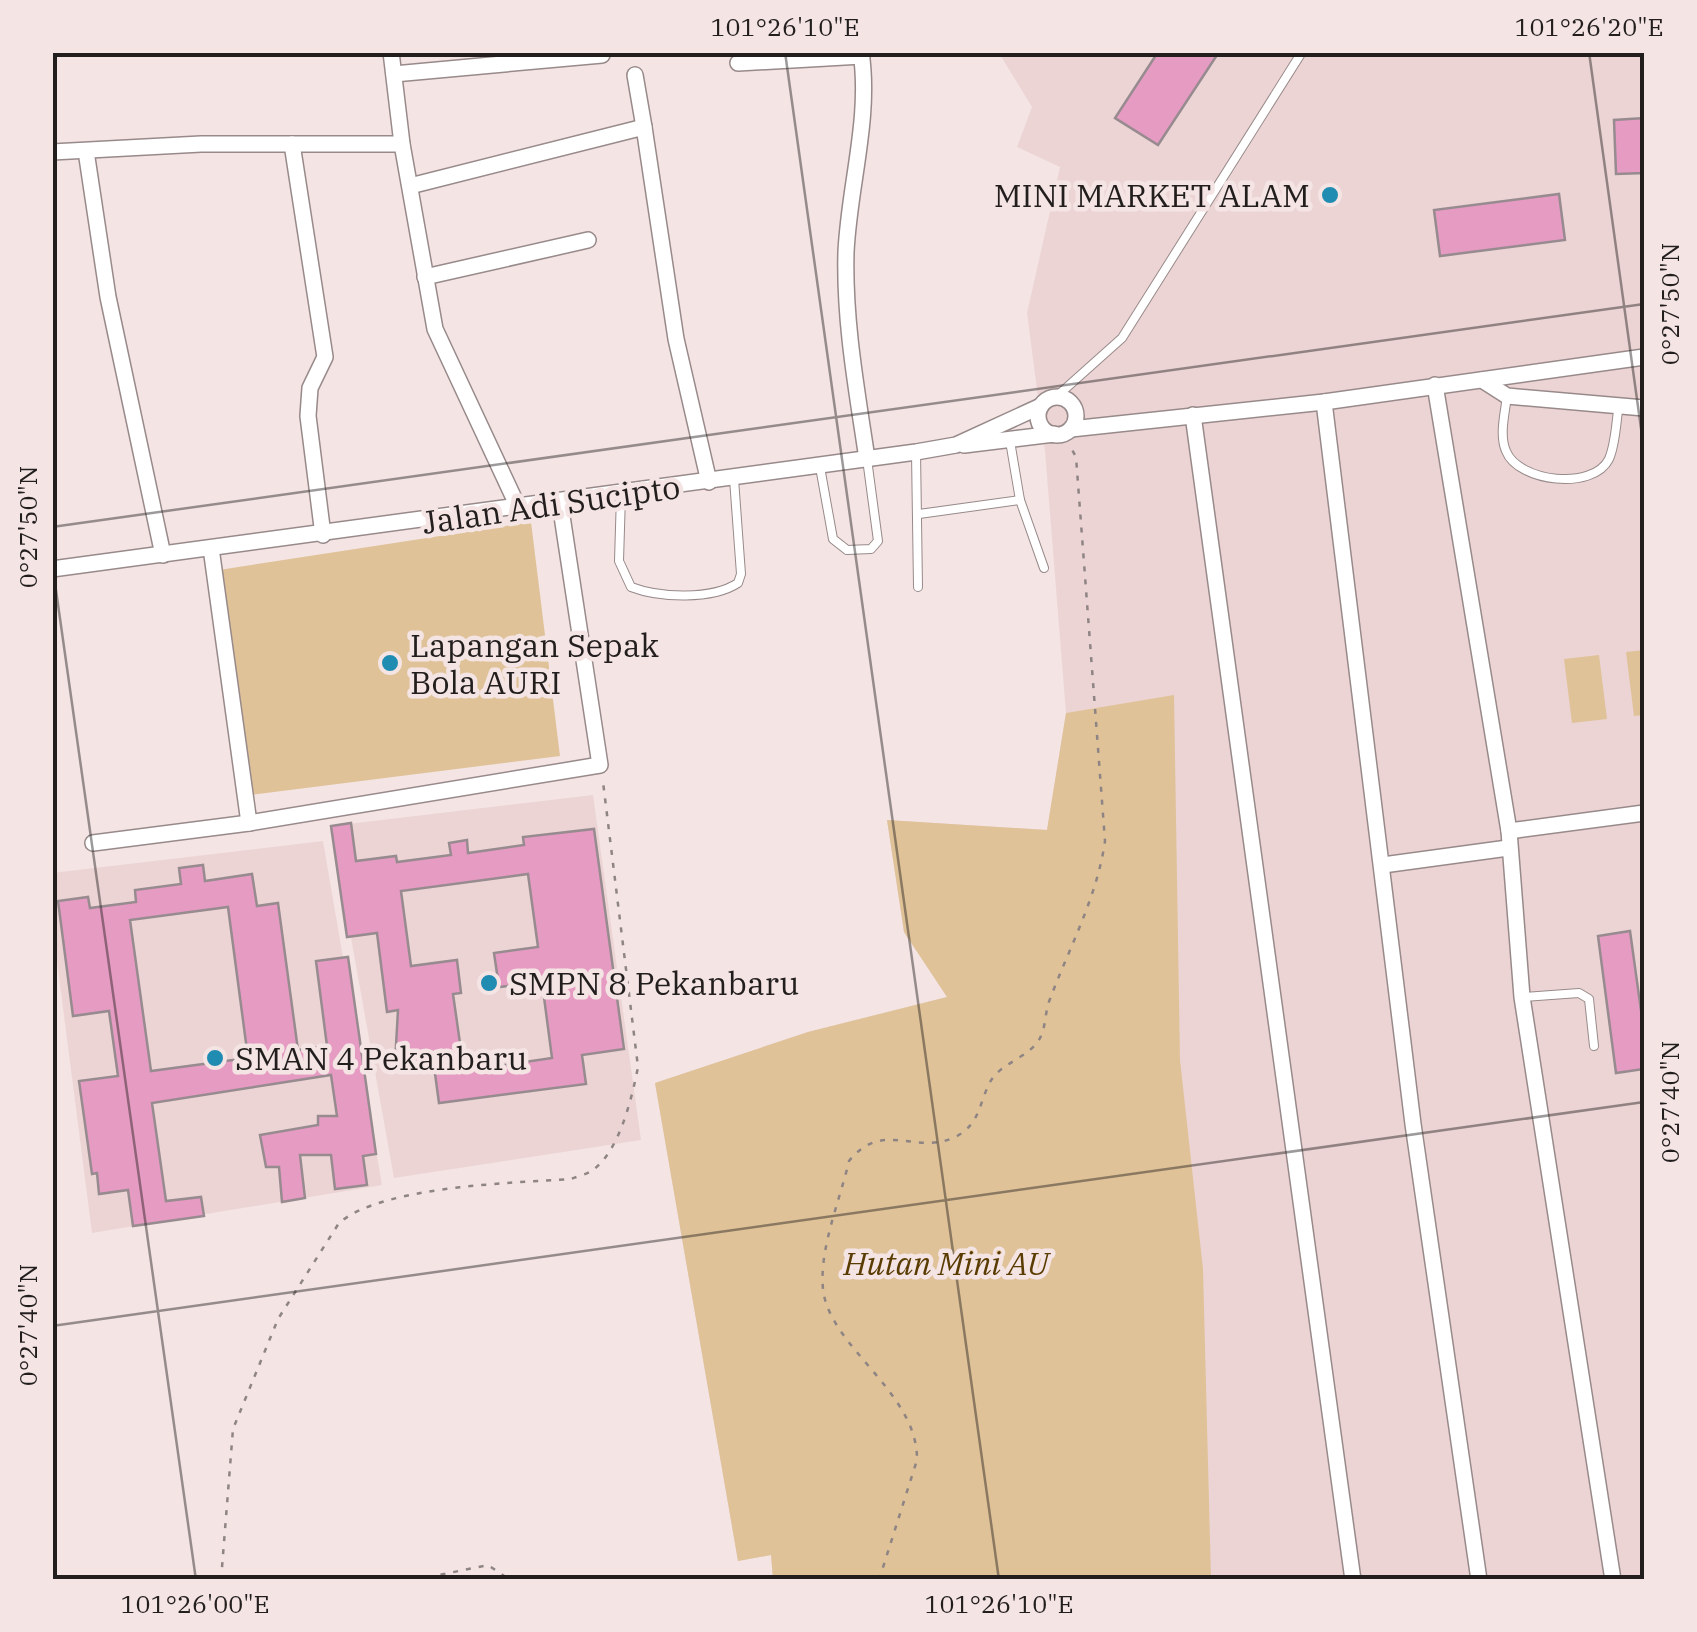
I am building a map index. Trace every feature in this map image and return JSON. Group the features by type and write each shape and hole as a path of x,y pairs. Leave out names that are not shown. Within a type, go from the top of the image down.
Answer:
{"street":[{"path":"391,52 425,278 448,363 519,509"},
{"path":"394,74 563,54 602,54"},
{"path":"738,63 861,54 863,96 846,256 850,342 868,459"},
{"path":"635,75 676,339 710,482"},
{"path":"410,186 644,127"},
{"path":"292,144 325,357 310,388 308,416 323,535"},
{"path":"52,152 402,144"},
{"path":"86,151 108,297 163,555"},
{"path":"425,278 588,240"},
{"path":"956,446 1324,402 1644,357"},
{"path":"1482,380 1507,396 1644,408"},
{"path":"1434,385 1509,840 1522,997 1613,1580"},
{"path":"1056,396 1073,405 1076,417 1063,432 1040,423 1041,406 1056,396"},
{"path":"1324,402 1414,1124 1479,1580"},
{"name":"Jalan Adi Sucipto","path":"52,569 519,509 956,446 1041,406"},
{"path":"1192,415 1353,1580"},
{"path":"93,843 248,823 600,765 560,503"},
{"path":"211,548 248,823"},
{"path":"1383,865 1644,813"}],"lane":[{"path":"1056,396 1122,338 1302,52"},
{"path":"1507,396 1504,448 1512,462 1555,478 1576,478 1604,466 1611,452 1619,404"},
{"path":"1010,441 1020,500 1044,568"},
{"path":"916,452 918,587"},
{"path":"820,467 833,538 847,550 871,549 878,540 868,459"},
{"path":"620,495 619,562 632,587 645,592 712,594 738,583 741,574 734,479"},
{"path":"919,514 1020,500"},
{"path":"1522,997 1579,994 1588,999 1594,1046"}],"path":[{"path":"879,1580 918,1460 918,1439 908,1418 828,1309 823,1292 822,1271 849,1161 861,1147 878,1139 936,1143 967,1129 987,1100 990,1082 1042,1035 1048,1004 1102,867 1105,841 1076,457 1063,432"},
{"path":"221,1580 234,1430 278,1318 339,1222 352,1212 383,1200 571,1178 593,1170 608,1152 632,1094 638,1066 600,765"},
{"path":"415,1580 488,1565 510,1580"}],"shaded area":[{"path":"999,53 1644,53 1644,1579 773,1579 771,1555 738,1561 655,1083 808,1032 947,997 904,932 887,820 1047,830 1066,713 1045,451 1027,313 1060,167 1017,147 1032,107"},
{"name":"SMPN 8 Pekanbaru","path":"593,795 641,1140 394,1178 331,826"},
{"name":"SMAN 4 Pekanbaru","path":"323,841 382,1185 92,1233 53,930 52,873"}],"green space":[{"name":"Lapangan Sepak Bola AURI","path":"531,522 560,756 251,795 219,570"},
{"path":"1644,650 1644,715 1634,716 1626,652"},
{"path":"1599,655 1607,719 1572,723 1564,659"},
{"name":"Hutan Mini AU","path":"1174,695 1180,1060 1203,1269 1211,1579 773,1579 771,1555 738,1561 655,1083 808,1032 947,997 904,932 887,820 1047,830 1066,713"}],"building":[{"path":"1158,52 1219,52 1158,145 1115,118"},
{"path":"1644,118 1644,173 1616,174 1614,120"},
{"path":"1559,194 1565,240 1440,256 1434,210"},
{"path":"351,823 356,861 396,856 397,862 451,855 449,843 467,840 468,853 524,845 523,837 594,829 624,1049 582,1055 586,1084 439,1103 434,1066 395,1063 398,1010 387,1012 377,933 347,937 331,826","holes":["528,874 538,947 494,953 499,987 542,982 552,1058 464,1071 453,994 461,993 457,960 411,966 401,891"]},
{"path":"203,865 205,881 252,874 257,906 278,903 298,1050 327,1046 316,961 348,957 376,1154 363,1156 367,1185 335,1189 331,1155 300,1155 305,1198 282,1202 279,1167 266,1167 260,1135 318,1125 318,1116 337,1116 331,1075 152,1103 166,1201 201,1197 204,1216 133,1226 128,1190 99,1194 97,1173 92,1174 79,1081 118,1076 109,1011 73,1016 58,901 88,897 90,908 136,902 135,890 181,884 179,868","holes":["228,907 248,1058 151,1071 130,920"]},
{"path":"1630,931 1644,1032 1644,1069 1616,1073 1598,936"}],"place":[{"name":"MINI MARKET ALAM","path":"1330,195"},
{"name":"Lapangan Sepak Bola AURI","path":"390,663"},
{"name":"SMPN 8 Pekanbaru","path":"489,983"},
{"name":"SMAN 4 Pekanbaru","path":"215,1058"}]}
